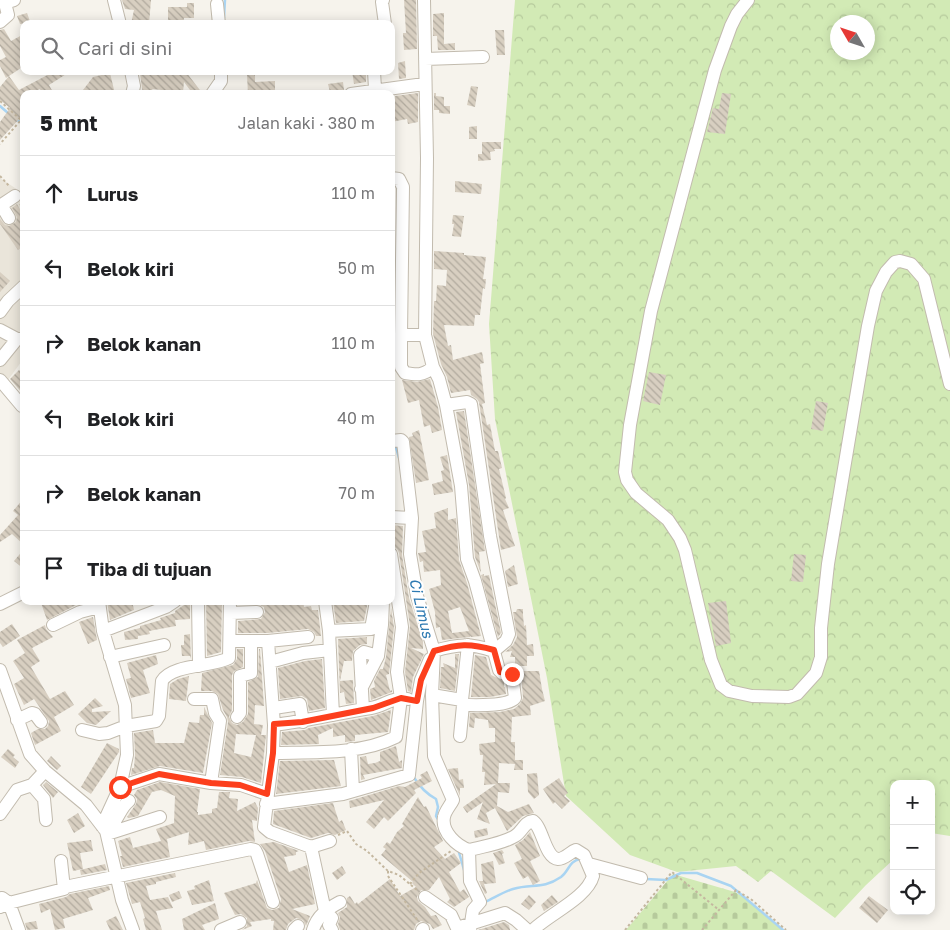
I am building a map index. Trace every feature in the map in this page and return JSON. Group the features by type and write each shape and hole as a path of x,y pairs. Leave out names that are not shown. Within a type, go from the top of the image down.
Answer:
{"street":[{"path":"114,0 119,20"},
{"path":"383,0 384,20"},
{"path":"424,0 424,84 427,158 425,336 446,406 461,486 467,559 475,581 500,672 512,674 515,698 512,701 487,705 462,702 432,695"},
{"path":"748,0 731,26 715,70 654,302 630,424 625,472 630,487 668,520 680,538 692,576 717,678 729,692 752,696 789,697 797,694 816,673 821,657 821,628 828,564 868,326 876,291 886,272 895,262 900,261 910,264 924,279 950,384"},
{"path":"0,22 8,15 7,1"},
{"path":"217,4 219,20"},
{"path":"425,60 483,57"},
{"path":"132,75 133,90"},
{"path":"215,90 221,81 221,75"},
{"path":"374,75 376,89"},
{"path":"371,90 424,84"},
{"path":"395,178 399,179 403,187 401,367 405,373 417,376 426,373 433,367"},
{"path":"9,218 0,205 15,196"},
{"path":"0,312 20,290"},
{"path":"0,330 20,339 0,360"},
{"path":"401,335 425,336"},
{"path":"0,380 20,404"},
{"path":"434,651 457,645 494,650 506,641 508,634 490,536 470,404 467,402 446,406"},
{"path":"395,441 401,440 403,442 412,518 410,554 417,596 434,651 432,695 434,756 453,800 444,815 444,824 450,835 464,848 470,881 480,902 462,928"},
{"path":"395,517 412,518"},
{"path":"273,753 351,749 376,745 396,737 401,698 397,672 402,627 395,593"},
{"path":"0,604 20,594"},
{"path":"53,625 97,605"},
{"path":"99,605 103,631 125,705 128,755 120,787 105,830"},
{"path":"103,631 169,605"},
{"path":"198,605 199,666"},
{"path":"326,605 333,716"},
{"path":"329,631 369,630 372,627 375,605"},
{"path":"363,709 361,653 378,656 383,605"},
{"path":"82,730 108,734 126,726 158,719 162,681 165,677 174,672 227,660 230,656 231,606 257,612"},
{"path":"230,641 268,641 308,636"},
{"path":"237,717 240,713 240,676 251,674 251,640"},
{"path":"268,641 274,724 273,753 263,822 265,828 311,847 330,841"},
{"path":"110,657 164,645"},
{"path":"460,736 468,645"},
{"path":"270,662 303,653 330,650"},
{"path":"120,787 159,774 211,783 240,785 267,799 354,791 409,775 421,680 434,651"},
{"path":"0,670 30,754 45,770 86,805 105,830 122,900 133,930"},
{"path":"274,724 302,722 373,708 401,698 417,701"},
{"path":"194,699 212,699 215,712 220,720 211,783"},
{"path":"274,708 300,704 302,722"},
{"path":"17,720 32,713 37,715 41,722"},
{"path":"351,749 354,791"},
{"path":"0,814 18,790 32,785 45,770"},
{"path":"32,785 44,799 46,820"},
{"path":"105,830 114,825 129,801"},
{"path":"105,830 160,817"},
{"path":"462,928 506,914 533,929 588,887 593,876 584,855 576,850 562,858 554,858 545,844 539,828 533,821 526,824 517,835 503,842 464,848"},
{"path":"311,847 325,911 332,918 329,925 332,930"},
{"path":"19,930 3,902 62,891 65,887 116,875 251,848 257,854 273,902"},
{"path":"60,861 65,887"},
{"path":"589,864 641,878"},
{"path":"425,897 451,916 462,928"},
{"path":"312,930 317,919 325,911 340,902"},
{"path":"221,930 240,922"}],"path":[{"path":"0,101 20,119"},
{"path":"0,144 20,121"},
{"path":"0,176 5,180 15,196"},
{"path":"330,841 347,831 356,844 367,851 388,870 395,872 425,897"},
{"path":"410,884 426,868 464,848"},
{"path":"388,870 388,876 422,929"},
{"path":"625,930 672,872 718,910"},
{"path":"702,930 736,890 752,900 786,930"}],"shaded area":[{"path":"0,178 20,191 20,364 0,391"}],"green space":[{"path":"515,0 950,0 950,836 935,834 935,780 890,780 890,863 835,918 771,871 758,882 736,866 677,872 630,855 566,796 547,678 495,419 489,324"},
{"path":"673,874 735,892 748,900 783,930 626,930"}],"building":[{"path":"122,0 151,0 149,20 132,20 134,10 125,9"},
{"path":"404,0 416,0 417,49 404,50 403,33 406,33"},
{"path":"187,3 194,3 194,18 168,20 168,7 187,7"},
{"path":"27,13 30,20 20,20 20,24 17,16"},
{"path":"444,13 444,44 455,43 455,50 438,50 437,36 433,36 433,14"},
{"path":"4,29 11,41 20,36 20,69 6,78 0,66 0,60 6,57 0,46 0,30"},
{"path":"495,30 504,30 505,55 497,55"},
{"path":"405,61 406,78 399,79 398,63"},
{"path":"47,75 65,75 49,85 52,90 20,90 20,118 0,140 0,122 10,108 0,100 0,87 9,76 19,90"},
{"path":"110,75 114,90 83,90 93,77"},
{"path":"140,75 188,75 200,90 190,90 184,82 183,90 142,89"},
{"path":"247,75 255,75 255,82 275,81 275,90 248,90"},
{"path":"353,75 366,75 366,82 354,84"},
{"path":"343,82 344,90 330,90 328,84"},
{"path":"471,86 478,87 475,107 467,105"},
{"path":"418,93 418,122 408,124 407,119 395,121 395,96"},
{"path":"434,93 436,93 436,96 444,97 444,106 450,106 450,114 439,113 439,110 434,110"},
{"path":"722,93 731,94 725,134 707,132 713,108 719,109"},
{"path":"477,126 477,139 469,139 469,127"},
{"path":"482,142 501,142 501,149 494,149 495,151 490,152 491,160 478,161 478,154 482,154"},
{"path":"455,181 482,184 481,194 455,192"},
{"path":"17,204 20,210 20,249 18,250 0,224 0,219 5,225 9,226 16,222 17,217 12,208"},
{"path":"453,215 464,216 461,237 452,236"},
{"path":"434,251 486,257 483,279 486,279 485,289 483,288 480,315 475,315 474,326 444,325 448,346 451,345 453,360 482,352 484,363 480,364 485,403 482,404 487,425 490,424 495,451 498,451 502,468 499,469 505,499 509,508 503,510 515,546 501,550 479,402 471,395 470,390 451,393 433,334 434,301 436,301 437,285 446,286 447,270 434,269"},
{"path":"0,272 10,281 0,292"},
{"path":"20,371 20,390 10,379"},
{"path":"649,372 666,375 660,405 643,401"},
{"path":"430,379 442,430 432,433 430,425 424,427 419,400 408,403 402,380 417,382"},
{"path":"816,401 828,403 823,431 811,429"},
{"path":"464,411 485,551 479,552 481,573 475,557 469,485 456,412"},
{"path":"419,430 429,480 416,483 409,437 413,436 412,433"},
{"path":"447,455 453,492 434,495 432,484 443,481 441,471 444,470 440,457"},
{"path":"20,503 20,541 12,534 0,542 0,535 18,515 13,511"},
{"path":"448,508 448,520 456,518 459,560 481,636 442,640 440,627 436,628 435,612 429,589 441,585 440,570 424,572 423,561 420,562 418,553 426,552 422,531 436,528 434,513","holes":["460,607 469,631 452,633 448,611"]},
{"path":"395,525 403,526 402,555 409,598 423,642 423,649 411,648 424,654 413,677 411,692 408,691 405,672 410,626 397,549 395,548"},
{"path":"20,554 20,566 14,561"},
{"path":"794,554 806,555 803,582 791,581"},
{"path":"514,565 518,584 508,587 505,571"},
{"path":"484,574 484,576 489,575 501,633 498,637 481,575"},
{"path":"726,601 731,643 716,646 708,603"},
{"path":"42,605 76,605 47,620"},
{"path":"108,605 133,605 134,610 110,620"},
{"path":"184,605 190,605 190,619 175,620 176,626 149,631 150,634 138,636 138,639 125,640 124,632 161,620 160,618 175,613"},
{"path":"206,605 222,605 221,652 207,656"},
{"path":"260,605 311,606 312,610 318,610 321,636 316,636 314,632 308,629 268,633 238,633 238,621 261,619 265,612 264,607"},
{"path":"334,605 367,605 364,621 336,623"},
{"path":"391,608 394,627 389,674 386,675 390,691 392,690 392,692 371,700 370,689 375,687 374,681 380,669 383,669 386,657"},
{"path":"517,609 523,609 527,645 533,644 534,656 527,656 527,666 515,666 515,657 510,657 512,651 505,652 513,645 517,637 513,612 516,612"},
{"path":"93,617 97,640 88,644 79,622"},
{"path":"12,624 20,636 3,647 0,643 0,632"},
{"path":"45,625 53,637 32,648 40,661 31,667 50,699 65,691 74,705 54,717 61,731 35,745 31,733 38,729 45,729 49,721 34,699 24,705 14,684 24,678 13,661 25,653 17,640"},
{"path":"190,634 191,659 190,656 182,656 181,645 184,645 184,635"},
{"path":"367,637 367,644 360,645 353,651 352,661 344,661 340,681 353,680 354,703 346,704 344,692 340,693 338,639"},
{"path":"237,649 243,649 243,667 234,671 232,675 232,710 229,717 232,723 237,725 243,722 248,714 248,682 258,677 260,649 264,706 255,705 254,724 263,725 261,735 266,735 261,783 242,777 220,775 228,722 227,717 218,694 212,691 201,691 202,673 233,665 237,659","holes":["236,734 256,735 251,757 234,753"]},
{"path":"455,654 459,654 455,691 440,688 441,667 444,667 443,663 455,668"},
{"path":"156,655 158,664 143,670 150,693 131,698 126,679 131,678 127,663"},
{"path":"475,655 486,657 491,675 504,681 506,694 490,697 471,697"},
{"path":"322,659 325,708 309,711 307,699 302,696 280,699 278,668"},
{"path":"521,671 539,671 545,701 530,706 531,715 512,717 511,742 515,742 515,760 523,760 523,770 514,770 515,764 499,763 498,783 510,783 509,793 498,792 497,806 508,812 529,804 534,813 523,816 507,831 495,808 486,813 490,824 477,819 483,802 467,813 463,807 496,784 484,785 485,772 482,772 483,755 480,755 479,744 495,742 495,728 489,728 488,720 475,718 474,728 469,727 470,713 500,712 514,709 523,698"},
{"path":"189,676 186,701 169,699 170,684 178,679"},
{"path":"95,698 103,706 92,709 92,712 111,711 96,725 87,723 78,714"},
{"path":"204,707 212,723 203,773 160,766 131,775 132,768 134,768 135,755 134,733 153,730 155,743 184,743 189,722 199,723 200,715 204,715"},
{"path":"391,710 388,732 355,735 355,741 345,742 345,735 333,737 333,728 318,735 319,744 281,745 282,732 305,730 373,716"},
{"path":"107,743 119,749 119,752 91,794 81,787"},
{"path":"396,746 399,762 402,760 402,768 363,775 365,779 361,780 360,757 366,756 368,764 375,763 380,761 380,752"},
{"path":"8,749 19,762 15,768 1,757"},
{"path":"51,756 61,766 57,770 47,761"},
{"path":"334,760 341,786 276,794 280,761"},
{"path":"458,768 459,780 463,779 464,788 460,788 460,796 448,769"},
{"path":"427,771 432,781 414,790 416,793 388,821 384,817 374,829 366,822 384,800 350,808 349,801 399,786 405,787 422,778 420,775"},
{"path":"537,773 539,795 534,799 528,792 527,774"},
{"path":"559,778 568,793 564,796 570,801 562,809 555,802 553,804 543,789"},
{"path":"46,782 58,792 53,798 43,785"},
{"path":"160,782 200,789 198,815 212,813 212,809 217,808 219,792 230,792 229,798 238,799 237,811 255,802 258,808 257,821 252,820 255,842 249,841 206,850 204,841 188,845 189,832 167,839 170,857 123,867 118,841 130,837 133,848 161,841 156,829 174,823 175,796 161,790 152,792 138,816 127,817 136,804 137,799 134,795 137,790"},
{"path":"418,797 424,807 426,806 443,841 434,847 445,859 454,853 461,863 449,872 460,892 464,889 469,897 454,907 447,902 450,899 439,877 429,890 421,890 417,897 418,901 431,916 436,915 442,925 433,929 430,924 421,921 416,924 414,930 340,930 338,924 340,917 338,913 347,907 347,898 350,896 355,904 357,902 358,904 390,879 400,896 416,887 413,882 381,855 386,849 383,847 387,842 390,844 397,832 404,826 402,824"},
{"path":"333,803 339,822 342,820 346,830 335,835 328,833 311,838 273,824 274,811"},
{"path":"78,813 85,826 74,833 67,820"},
{"path":"487,828 488,835 475,838 474,831"},
{"path":"530,832 540,856 530,861 540,881 533,885 528,876 523,879 514,863 522,859 515,845"},
{"path":"91,840 93,851 80,853 83,869 73,871 67,843"},
{"path":"274,842 299,851 296,852 296,855 284,857 289,872 307,865 315,904 292,909 310,916 306,926 303,920 296,918 288,924 286,930 273,930 274,921 271,921 271,919 250,922 252,926 242,930 247,926 247,918 241,914 235,915 224,893 256,883 257,880 267,908 272,910 279,908 281,899 265,851 260,844"},
{"path":"502,850 505,863 499,865 493,853"},
{"path":"493,861 496,883 484,884 487,893 485,894 479,881 483,881 481,864"},
{"path":"105,864 107,870 81,875 80,870"},
{"path":"342,866 346,873 337,880 332,873"},
{"path":"175,873 176,877 146,886 150,900 168,897 173,908 156,911 162,930 146,930 143,919 145,918 140,902 132,904 126,883"},
{"path":"209,880 214,901 192,905 187,891 195,889 194,886"},
{"path":"109,886 110,890 88,898 93,910 63,919 65,928 55,930 50,909 41,913 39,904 66,897 70,894"},
{"path":"179,891 182,898 172,902 169,895"},
{"path":"529,895 536,902 529,910 521,904"},
{"path":"552,895 558,902 544,911 541,905"},
{"path":"869,896 888,910 877,923 859,908"},
{"path":"215,903 219,919 202,925 205,930 184,930 182,919"},
{"path":"116,916 123,930 110,930 106,921"},
{"path":"36,921 38,929 27,930 25,923"},
{"path":"504,922 509,925 510,930 478,930"}],"waterway":[{"name":"Ci Limus","path":"224,18 225,0"},
{"path":"0,106 8,113"},
{"name":"Ci Limus","path":"395,444 399,458"},
{"name":"Ci Limus","path":"413,776 423,789 436,799 438,807 436,816 439,821"},
{"name":"Ci Limus","path":"458,849 464,870"},
{"name":"Ci Limus","path":"485,902 513,889 548,884 564,875 571,864 580,859"},
{"name":"Ci Limus","path":"646,879 666,880 681,873 697,873 731,886 783,930"}],"route":[{"path":"120,787 159,774 211,783 240,785 267,794 273,753 274,724 302,722 373,708 401,698 417,701 421,680 434,651 457,645 494,650 498,670 502,673 512,674"}]}
